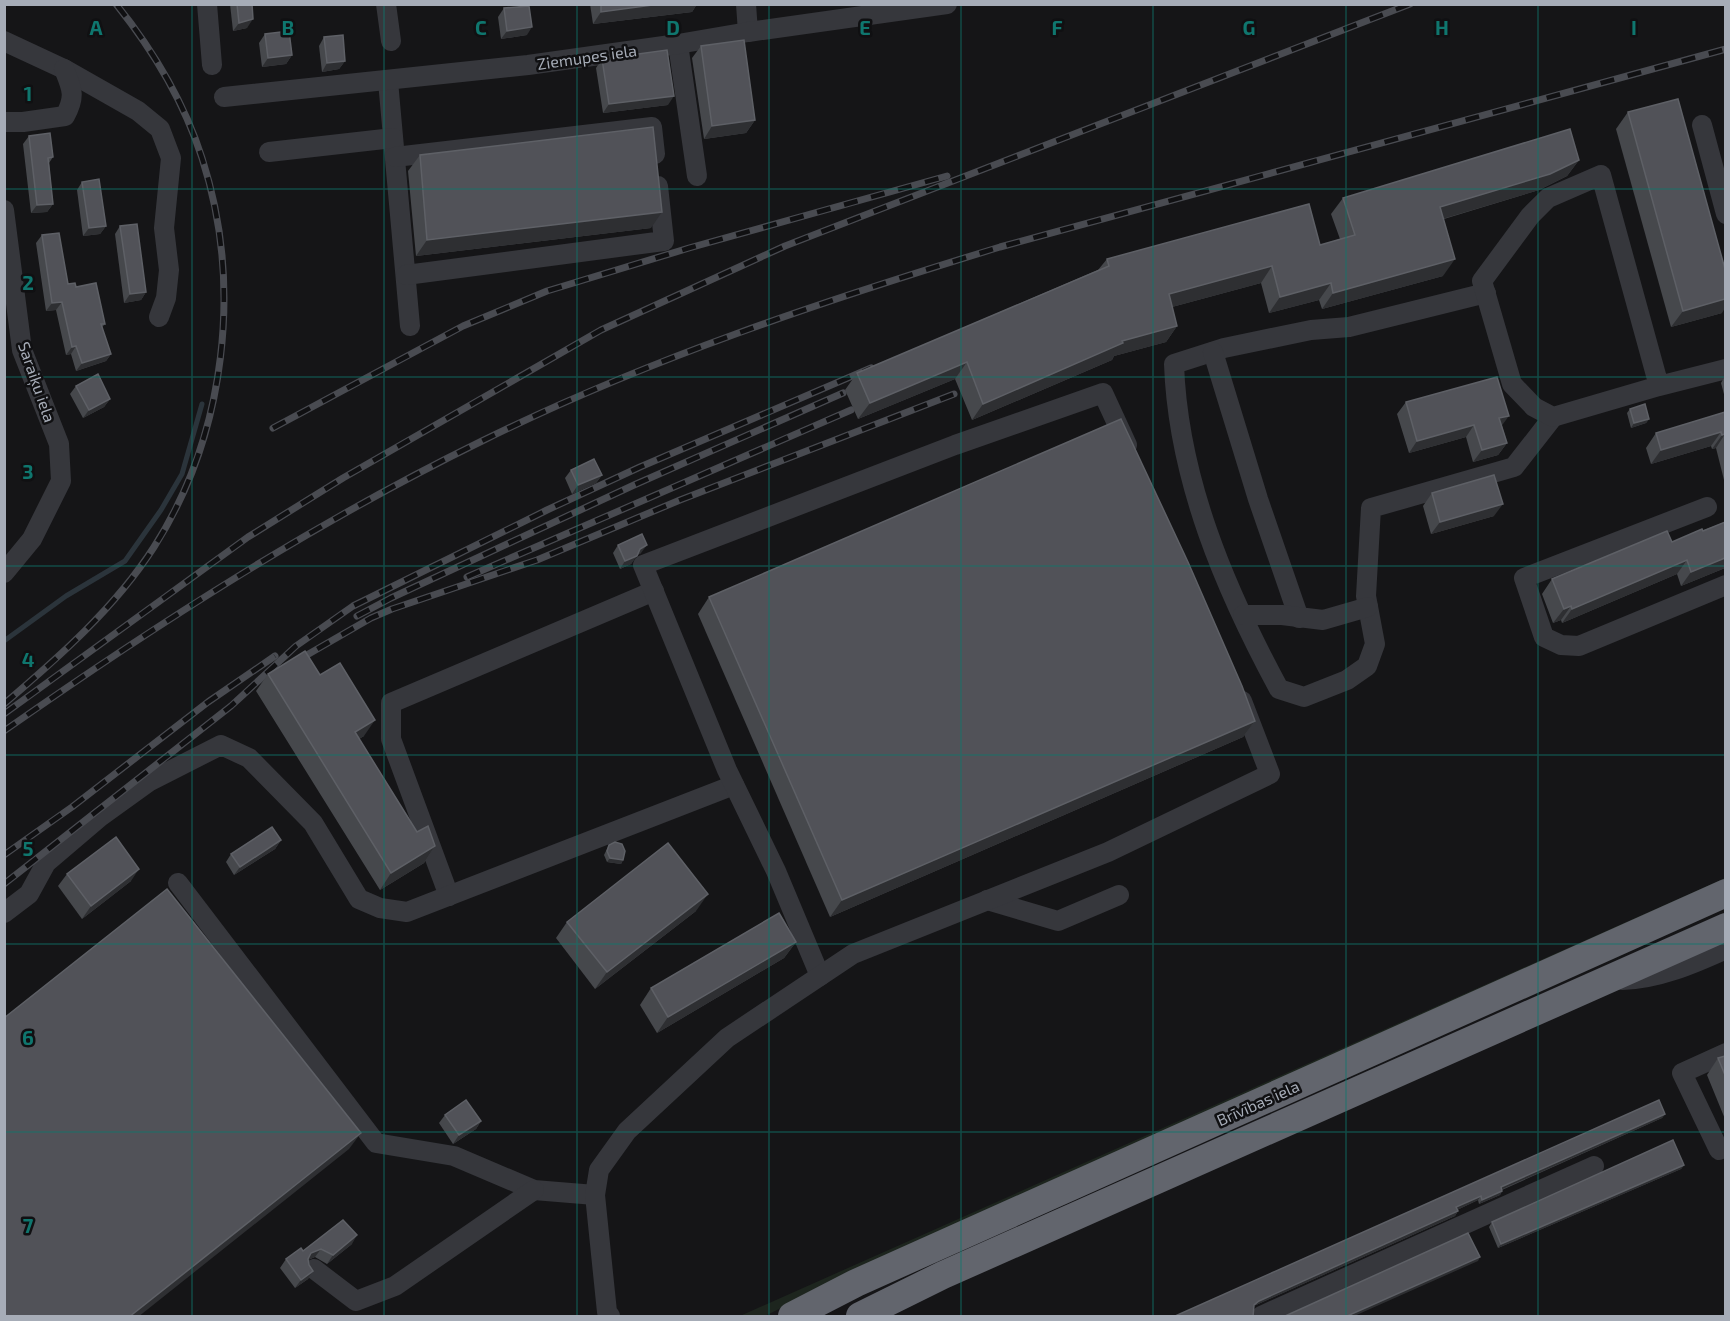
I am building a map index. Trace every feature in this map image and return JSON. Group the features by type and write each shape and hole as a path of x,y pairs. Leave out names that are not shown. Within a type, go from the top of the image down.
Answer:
{"highway":[{"name":"Brīvības iela","path":"792,1317 856,1283 1725,893"},
{"name":"Brīvības iela","path":"860,1317 965,1265 1725,927"}],"street":[{"path":"207,4 212,65"},
{"path":"386,4 391,41"},
{"path":"746,4 748,32"},
{"name":"Ziemupes iela","path":"224,97 528,65 947,4"},
{"path":"4,41 64,69 138,111 160,129 171,158 164,228 169,270 166,297 159,317"},
{"path":"678,44 697,176"},
{"path":"4,122 24,122 65,116 72,103 72,89 64,69"},
{"path":"388,81 410,326"},
{"path":"1702,125 1725,214"},
{"path":"269,152 394,148 652,127 664,241 405,275"},
{"path":"1553,417 1534,407 1512,384 1482,281 1530,216 1548,198 1601,175 1659,386"},
{"name":"Saraiķu iela","path":"4,210 22,350 59,444 61,481 32,539 4,573"},
{"path":"1486,293 1349,327 1311,330 1213,352 1174,364 1174,382 1186,456 1197,502 1213,548 1279,689 1304,697 1347,680 1367,666 1375,644 1366,596 1371,508 1514,467 1553,417 1725,369"},
{"path":"1213,352 1258,499 1299,618"},
{"path":"820,976 777,871 734,785 643,565 955,445 1103,393 1137,467"},
{"path":"1707,507 1524,578 1544,637 1561,645 1579,646 1725,585"},
{"path":"449,896 391,739 391,703 654,591"},
{"path":"1243,615 1282,615 1323,621 1368,607"},
{"path":"607,1315 595,1195 599,1170 627,1131 727,1038 853,954 1107,852 1270,774 1234,678"},
{"path":"4,913 29,894 46,863 100,817 150,780 221,745 249,758 313,823 359,899 380,908 407,912 734,785"},
{"path":"178,883 376,1143 454,1156 534,1190 595,1195"},
{"path":"987,900 1058,921 1119,895"},
{"path":"1606,980 1639,980 1676,969 1725,949"},
{"path":"1719,1150 1682,1072 1725,1053"},
{"path":"1262,1317 1594,1166"},
{"path":"314,1269 356,1301 395,1286 534,1190"}],"shaded area":[{"path":"1725,878 1725,883 765,1316 740,1316"}],"building":[{"path":"237,4 252,4 253,19 239,23"},
{"path":"601,4 660,4 601,12"},
{"path":"529,6 532,27 507,31 504,8"},
{"path":"289,31 292,55 268,58 265,34"},
{"path":"343,35 345,61 327,63 324,37"},
{"path":"744,40 755,120 712,126 701,46"},
{"path":"667,50 674,96 609,104 602,59"},
{"path":"1678,99 1725,269 1725,299 1683,311 1628,112"},
{"path":"653,127 662,212 427,240 420,155"},
{"path":"1570,129 1579,160 1550,174 1440,207 1455,259 1333,293 1331,283 1280,297 1272,266 1169,294 1177,326 1122,341 1123,343 983,404 967,362 870,403 857,373 1109,266 1107,259 1309,204 1320,245 1355,235 1343,198"},
{"path":"50,133 53,157 48,158 53,204 37,205 29,136"},
{"path":"99,179 106,226 89,228 82,182"},
{"path":"137,224 146,292 130,294 120,226"},
{"path":"59,233 68,284 75,283 76,287 96,283 105,324 101,324 111,354 82,363 76,346 72,347 62,302 52,303 42,235"},
{"path":"98,374 110,399 89,410 76,386"},
{"path":"1497,377 1509,416 1499,418 1507,443 1482,450 1474,425 1417,441 1406,402"},
{"path":"1645,404 1649,419 1634,423 1630,409"},
{"path":"1725,412 1725,434 1722,435 1721,432 1661,450 1656,433"},
{"path":"1121,419 1188,562 1255,721 842,900 709,597"},
{"path":"594,459 602,475 578,485 571,470"},
{"path":"1494,475 1503,504 1440,522 1432,493"},
{"path":"1725,522 1725,558 1691,572 1687,560 1572,609 1571,606 1564,609 1552,579 1667,531 1672,542"},
{"path":"642,534 647,545 640,549 637,556 625,561 618,545"},
{"path":"305,651 320,675 340,663 375,720 355,732 417,832 428,826 435,846 391,873 268,674"},
{"path":"272,827 281,840 240,867 231,854"},
{"path":"116,837 139,869 91,906 67,874"},
{"path":"615,842 622,844 625,851 623,860 610,858 607,851 609,845"},
{"path":"668,843 708,894 607,972 567,922"},
{"path":"167,889 361,1133 129,1317 4,1317 4,1018"},
{"path":"779,913 796,942 668,1017 651,988"},
{"path":"1725,1056 1725,1075 1718,1058"},
{"path":"466,1100 481,1121 459,1135 445,1115"},
{"path":"1659,1100 1665,1114 1501,1187 1502,1191 1482,1200 1481,1196 1456,1207 1458,1211 1259,1301 1254,1305 1253,1317 1173,1317"},
{"path":"1673,1140 1684,1165 1501,1244 1492,1222"},
{"path":"343,1220 357,1235 333,1255 321,1249 311,1253 308,1259 313,1271 301,1280 286,1259 301,1248 303,1251"},
{"path":"1468,1233 1480,1257 1345,1317 1283,1317"}],"waterway":[{"path":"4,641 66,596 125,561 161,510 182,474 202,404"}],"railway":[{"path":"4,704 85,631 139,569 178,503 198,456 212,408 220,358 224,307 222,256 215,207 195,137 177,97 155,58 116,4"},
{"path":"4,714 248,537 343,478 601,330 785,246 1410,4"},
{"path":"4,731 178,614 358,506 545,411 672,358 802,310 1000,247 1726,49"},
{"path":"273,428 463,326 547,291 689,248 947,176"},
{"path":"4,884 231,706 296,646 353,606 547,510 640,467 871,368"},
{"path":"357,616 634,485 843,393"},
{"path":"293,663 371,618 392,609 537,560 680,500 954,394"},
{"path":"467,577 851,410"},
{"path":"4,855 72,807 208,702 275,656"}]}
